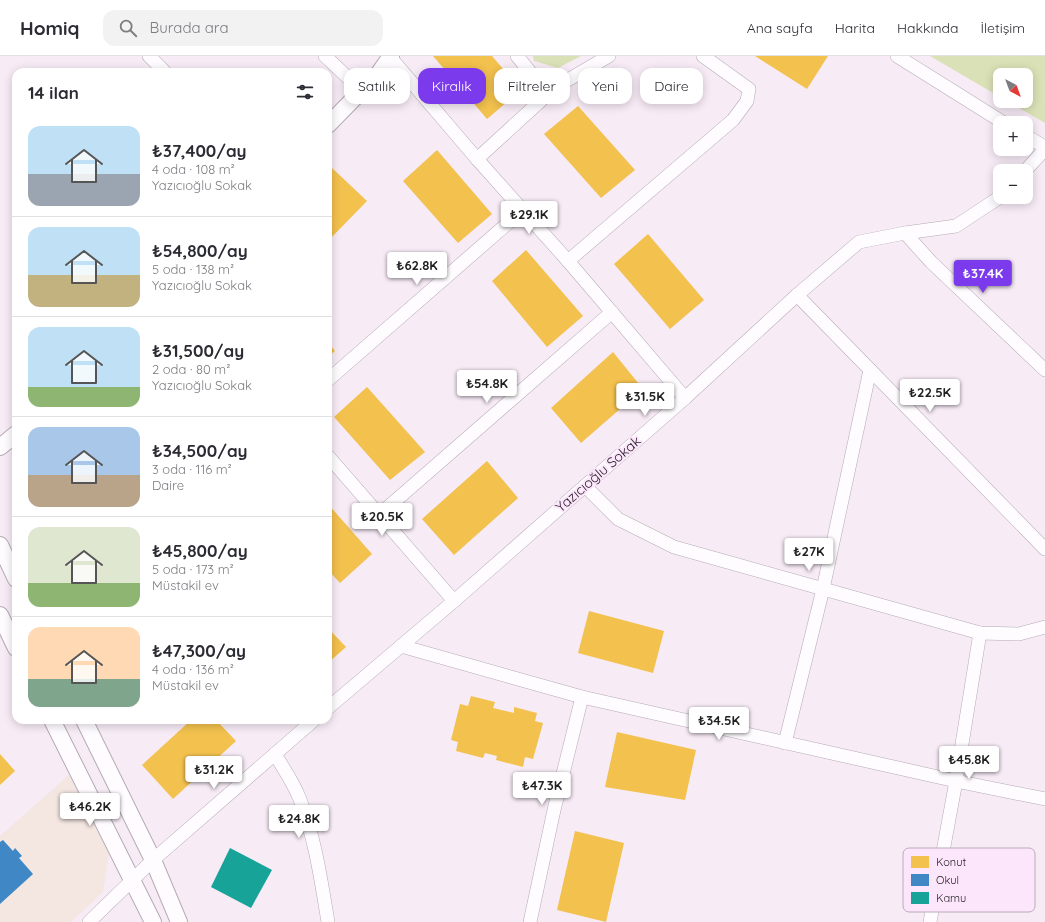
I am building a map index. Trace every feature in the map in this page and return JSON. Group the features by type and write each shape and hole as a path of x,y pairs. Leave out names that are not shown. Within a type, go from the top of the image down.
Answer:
{"street":[{"path":"149,56 161,68"},
{"path":"326,56 344,74"},
{"path":"517,56 527,68"},
{"path":"570,79 609,56"},
{"path":"568,261 733,120 747,101 750,89 703,56"},
{"path":"897,56 993,116"},
{"path":"382,68 391,57 477,159 568,261 685,398"},
{"path":"332,121 349,104"},
{"path":"477,159 537,104"},
{"path":"1032,164 1045,148 1033,140"},
{"name":"Yazıcıoğlu Sokak","path":"332,705 586,486 859,242 905,233 956,226 993,202"},
{"path":"332,377 523,210"},
{"path":"905,233 931,262 1045,370"},
{"path":"797,296 1045,549"},
{"path":"379,514 612,312"},
{"path":"785,743 823,589 870,370"},
{"path":"0,447 12,437"},
{"path":"332,461 454,601"},
{"path":"586,486 618,519 674,547 980,633 1019,634 1045,628"},
{"path":"0,545 12,570"},
{"path":"0,615 12,640"},
{"path":"944,848 980,633"},
{"path":"401,646 582,697 956,781 1045,799"},
{"path":"530,922 554,810 582,697"},
{"path":"54,724 153,922"},
{"path":"86,724 153,860 179,922"},
{"path":"89,922 153,860 309,724"},
{"path":"275,754 298,796 312,836 321,876 328,922"},
{"path":"930,922 932,912"}],"shaded area":[{"path":"69,775 109,854 103,892 71,922 0,922 0,836"}],"green space":[{"path":"533,56 581,56 558,68 534,61"},
{"path":"930,56 1045,56 1045,123 1019,108 1033,108 1033,68 993,68 993,93"}],"building: Konut":[{"path":"433,56 492,56 502,68 494,68 494,104 505,104 487,119 474,104 486,104 486,68 443,68"},
{"path":"755,56 828,56 807,89"},
{"path":"578,106 635,170 601,198 544,134"},
{"path":"437,150 492,214 458,243 403,181"},
{"path":"332,168 367,201 332,237"},
{"path":"648,234 704,300 670,329 614,264"},
{"path":"526,250 583,316 547,347 492,281"},
{"path":"613,352 643,389 581,443 551,408"},
{"path":"367,387 425,452 390,480 334,417"},
{"path":"487,461 518,498 454,555 422,519"},
{"path":"332,509 372,554 340,583 332,574"},
{"path":"589,611 664,631 653,673 578,653"},
{"path":"332,632 346,647 332,659"},
{"path":"471,696 495,702 493,708 514,713 514,707 537,713 535,721 543,723 533,759 525,757 523,767 496,760 497,756 485,753 483,758 456,751 458,742 451,740 460,704 468,706"},
{"path":"187,724 220,724 236,741 173,799 142,765"},
{"path":"617,732 696,750 685,800 605,787"},
{"path":"0,754 15,771 0,785"},
{"path":"575,831 624,843 606,922 557,910"}],"building: Okul":[{"path":"3,840 13,851 15,848 22,856 19,858 33,874 0,904 0,842"}],"building: Kamu":[{"path":"230,848 272,870 251,908 211,887"}]}
